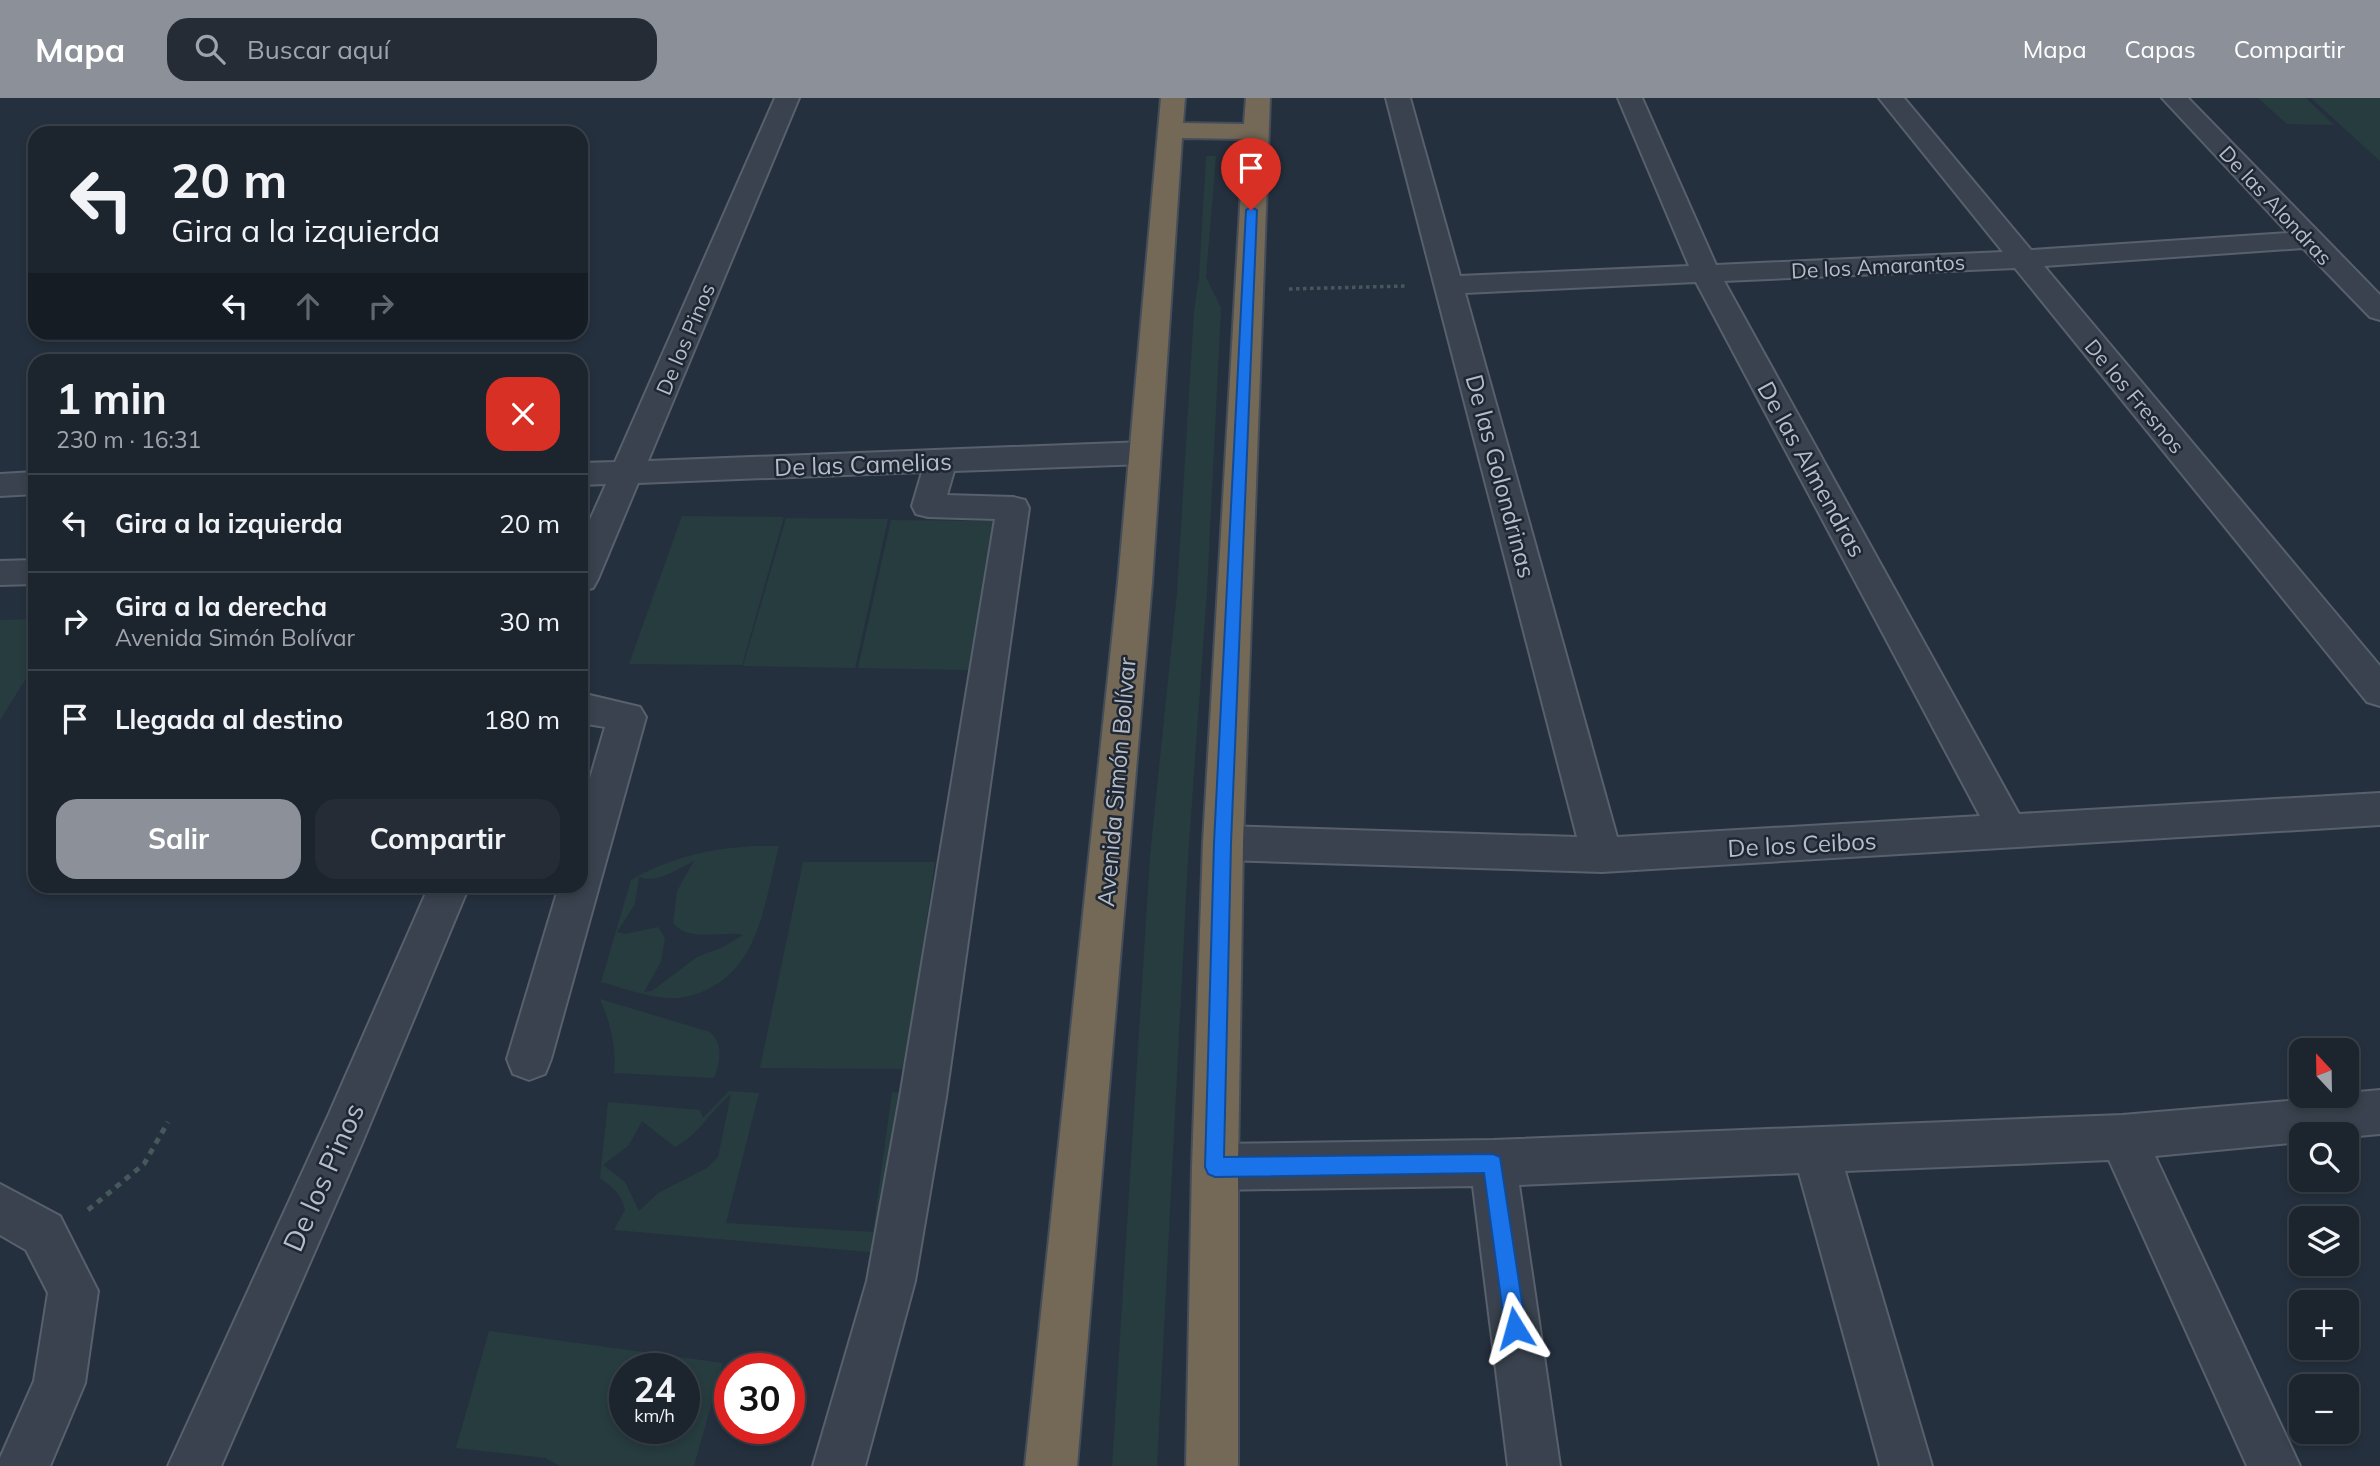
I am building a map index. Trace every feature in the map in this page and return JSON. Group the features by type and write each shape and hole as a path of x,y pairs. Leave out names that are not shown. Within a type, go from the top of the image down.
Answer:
{"highway":[{"path":"1171,114 1256,115 1223,843 1215,1167 1212,1466"},
{"name":"Avenida Simón Bolívar","path":"1051,1466 1116,791 1171,114"}],"street":[{"name":"De los Pinos","path":"588,547 595,515 627,472 787,98"},
{"name":"De las Golondrinas","path":"1398,98 1602,855"},
{"name":"De las Almendras","path":"1630,98 1706,274 2010,832"},
{"name":"De los Fresnos","path":"1891,98 2380,692"},
{"name":"De las Alondras","path":"2174,98 2265,191 2307,240 2380,311"},
{"name":"De los Amarantos","path":"1449,285 2021,259 2307,240"},
{"name":"De las Camelias","path":"588,474 1144,453"},
{"path":"839,1466 891,1281 923,1097 1013,508 928,506 941,462"},
{"path":"0,485 28,483"},
{"path":"0,573 28,572"},
{"path":"588,710 627,718 588,853"},
{"name":"De los Ceibos","path":"1223,843 1602,855 2380,809"},
{"name":"De los Pinos","path":"194,1466 338,1144 446,893"},
{"path":"529,1059 577,893"},
{"path":"1215,1167 1493,1163 2122,1137 2380,1112"},
{"path":"2122,1137 2274,1466"},
{"path":"1816,1150 1906,1466"},
{"path":"1493,1163 1534,1466"},
{"path":"0,1208 43,1233 73,1291 59,1383 23,1466"}],"path":[{"path":"1284,289 1449,285"}],"green space":[{"path":"2258,98 2306,98 2334,125 2287,124"},
{"path":"2311,98 2380,98 2380,161"},
{"path":"1206,156 1216,156 1206,277 1221,308 1207,592 1188,859 1157,1466 1112,1466 1150,856 1177,593"},
{"path":"682,516 784,517 742,665 629,664"},
{"path":"786,518 888,519 855,668 743,666"},
{"path":"891,520 994,521 970,670 858,668"},
{"path":"28,619 28,675 0,720 0,620"},
{"path":"779,846 758,928 739,964 724,979 702,992 674,998 644,994 601,982 631,880 674,860 736,847","holes":["694,861 677,891 673,923 680,929 697,934 743,935 723,947 697,957 652,991 644,992 661,962 665,938 658,927 625,934 617,932 635,904 639,877 660,877"]},
{"path":"803,862 935,862 905,1069 760,1068"},
{"path":"600,999 710,1032 719,1048 714,1078 614,1073 612,1035"},
{"path":"729,1091 759,1093 726,1223 873,1232 892,1092 907,1094 881,1253 614,1230 625,1210 619,1195 600,1178 608,1102 700,1110 703,1118","holes":["731,1094 718,1157 707,1168 658,1193 639,1211 625,1182 603,1165 629,1145 642,1121 675,1147 691,1136"]},
{"path":"489,1331 650,1353 609,1353 609,1444 700,1444 700,1360 714,1362 714,1395 694,1466 560,1466 545,1458 456,1448"}],"route":[{"path":"1251,210 1223,843 1215,1167 1493,1163 1515,1328"}]}
